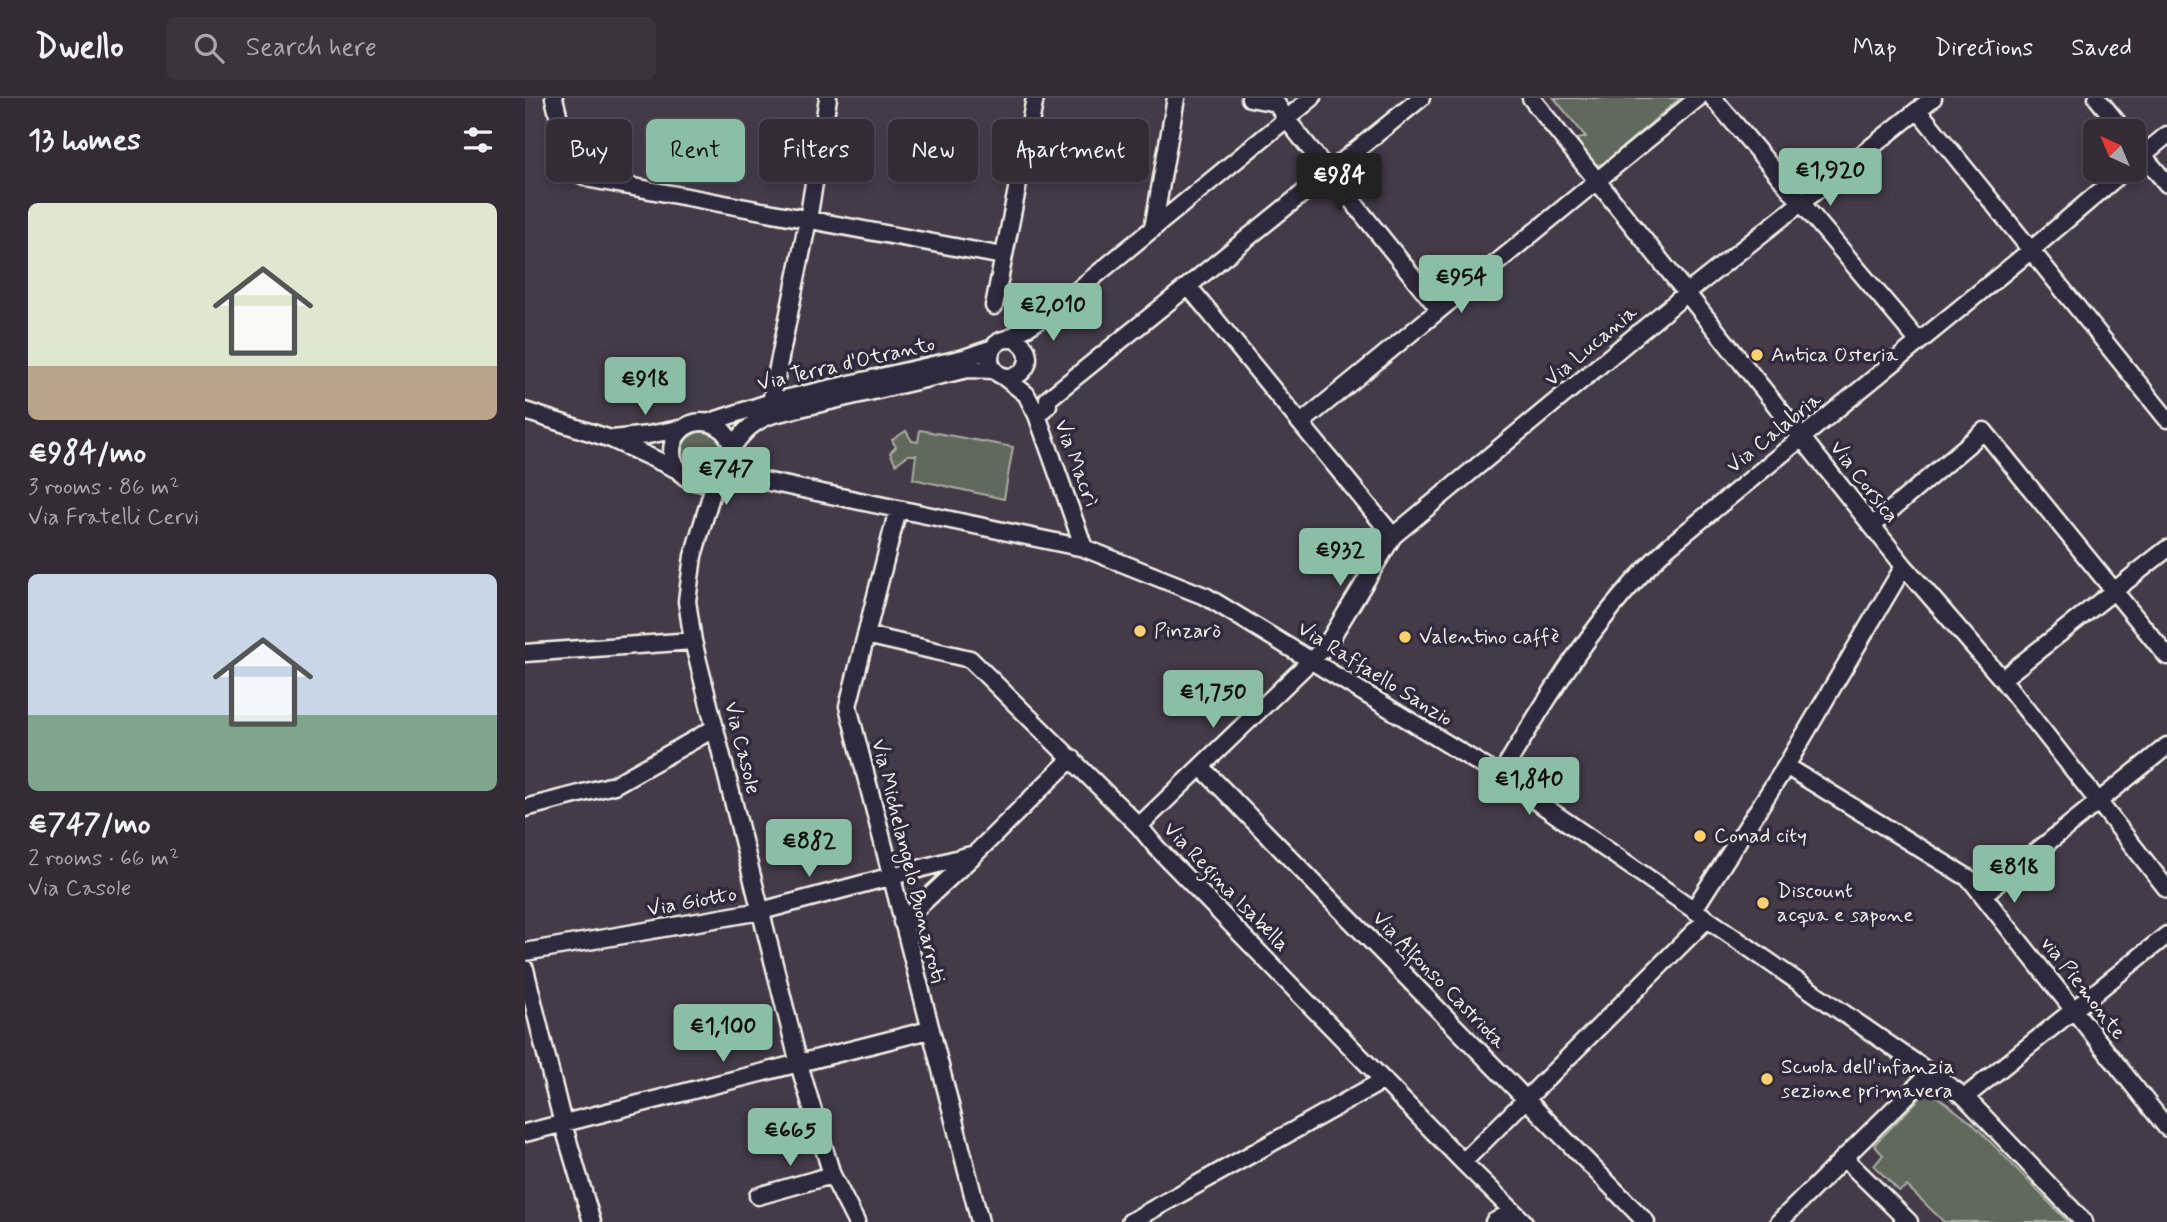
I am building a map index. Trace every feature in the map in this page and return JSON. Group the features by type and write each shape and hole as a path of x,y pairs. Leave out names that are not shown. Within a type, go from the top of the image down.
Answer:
{"street":[{"path":"554,98 569,160 576,172 591,179 1003,256"},
{"path":"771,402 808,220 828,98"},
{"path":"993,306 1035,98"},
{"path":"1153,229 1176,98"},
{"path":"1250,98 1276,103 1439,309"},
{"path":"1008,339 1019,342 1027,351 1025,368 1016,376 999,374 990,359 993,348 1002,340 1046,316 1312,98"},
{"path":"1037,415 1048,405 1048,399 1421,98"},
{"name":"Via Corsica","path":"1531,98 1904,566 2002,679 2167,889"},
{"path":"1301,423 1698,98"},
{"path":"1713,98 1919,342"},
{"name":"Via Lucania","path":"1139,826 1326,646 1393,536 1687,293 1933,98"},
{"path":"2097,98 2114,119"},
{"path":"1918,110 2167,419"},
{"path":"2146,147 2167,135"},
{"path":"2146,163 2167,184"},
{"name":"Via Calabria","path":"1500,776 1565,669 1620,597 1668,547 2111,182"},
{"path":"1188,286 1393,536"},
{"path":"1027,351 1046,316"},
{"name":"Via Terra d'Otranto","path":"710,422 771,402 964,358 993,348"},
{"name":"Via Macrì","path":"1025,368 1026,394 1037,415 1084,548"},
{"name":"Via Terra d'Otranto","path":"732,447 744,430 760,418 773,414 968,369 999,374"},
{"name":"Via Macrì","path":"999,374 1026,394"},
{"path":"525,411 611,439 684,475 708,482 721,474 730,463 732,447 722,429 710,422 696,422 684,428 611,439"},
{"path":"684,428 674,440 672,448 674,464 684,475"},
{"path":"1872,526 1984,431 2167,656"},
{"name":"Via Raffaello Sanzio","path":"721,474 1084,548 1207,597 1500,776 1965,1097 2084,1222"},
{"name":"Via Casole","path":"721,474 701,522 693,556 687,601 693,641 799,1064 832,1175 856,1222"},
{"name":"Via Casole","path":"684,475 697,488 701,522"},
{"name":"Via Michelangelo Buonarroti","path":"898,509 848,706 980,1222"},
{"path":"2002,679 2167,549"},
{"path":"1463,1162 1526,1100 1700,914 1904,566"},
{"name":"Via Regina Isabella","path":"866,635 970,659 1072,758 1463,1162 1519,1216"},
{"path":"525,653 693,641"},
{"path":"525,808 614,785 715,728"},
{"path":"1983,895 2167,746"},
{"path":"902,922 1072,758"},
{"name":"via Piemonte","path":"1786,766 1961,872 1983,895 2167,1128"},
{"name":"Via Alfonso Castriota","path":"1201,767 1646,1222"},
{"name":"Via Giotto","path":"525,952 761,911 975,854"},
{"path":"1965,1097 2167,935"},
{"path":"525,969 563,1124 592,1222"},
{"path":"525,1133 929,1030"},
{"path":"1779,1222 1930,1073"},
{"path":"1130,1222 1384,1080"},
{"path":"1844,1158 1909,1222"},
{"path":"758,1196 832,1175"},
{"path":"1494,1222 1519,1216"}],"green space":[{"path":"1554,98 1680,98 1603,164 1596,165 1574,140 1586,137"},
{"path":"920,430 1013,447 1004,499 913,479 916,455 908,455 896,464 890,453 896,447 892,440 906,431 912,441 918,442"},
{"path":"702,432 716,438 722,452 716,466 702,472 688,466 682,452 688,438"},
{"path":"1928,1090 1972,1123 2068,1222 1944,1222 1907,1186 1899,1191 1874,1166 1883,1155 1874,1145"}],"place":[{"name":"Antica Osteria","path":"1757,355"},
{"name":"Pinzarò","path":"1140,631"},
{"name":"Valentino caffè","path":"1405,637"},
{"name":"Conad city","path":"1700,836"},
{"name":"Discount acqua e sapone","path":"1763,903"},
{"name":"Scuola dell'infanzia sezione primavera","path":"1767,1079"}]}
